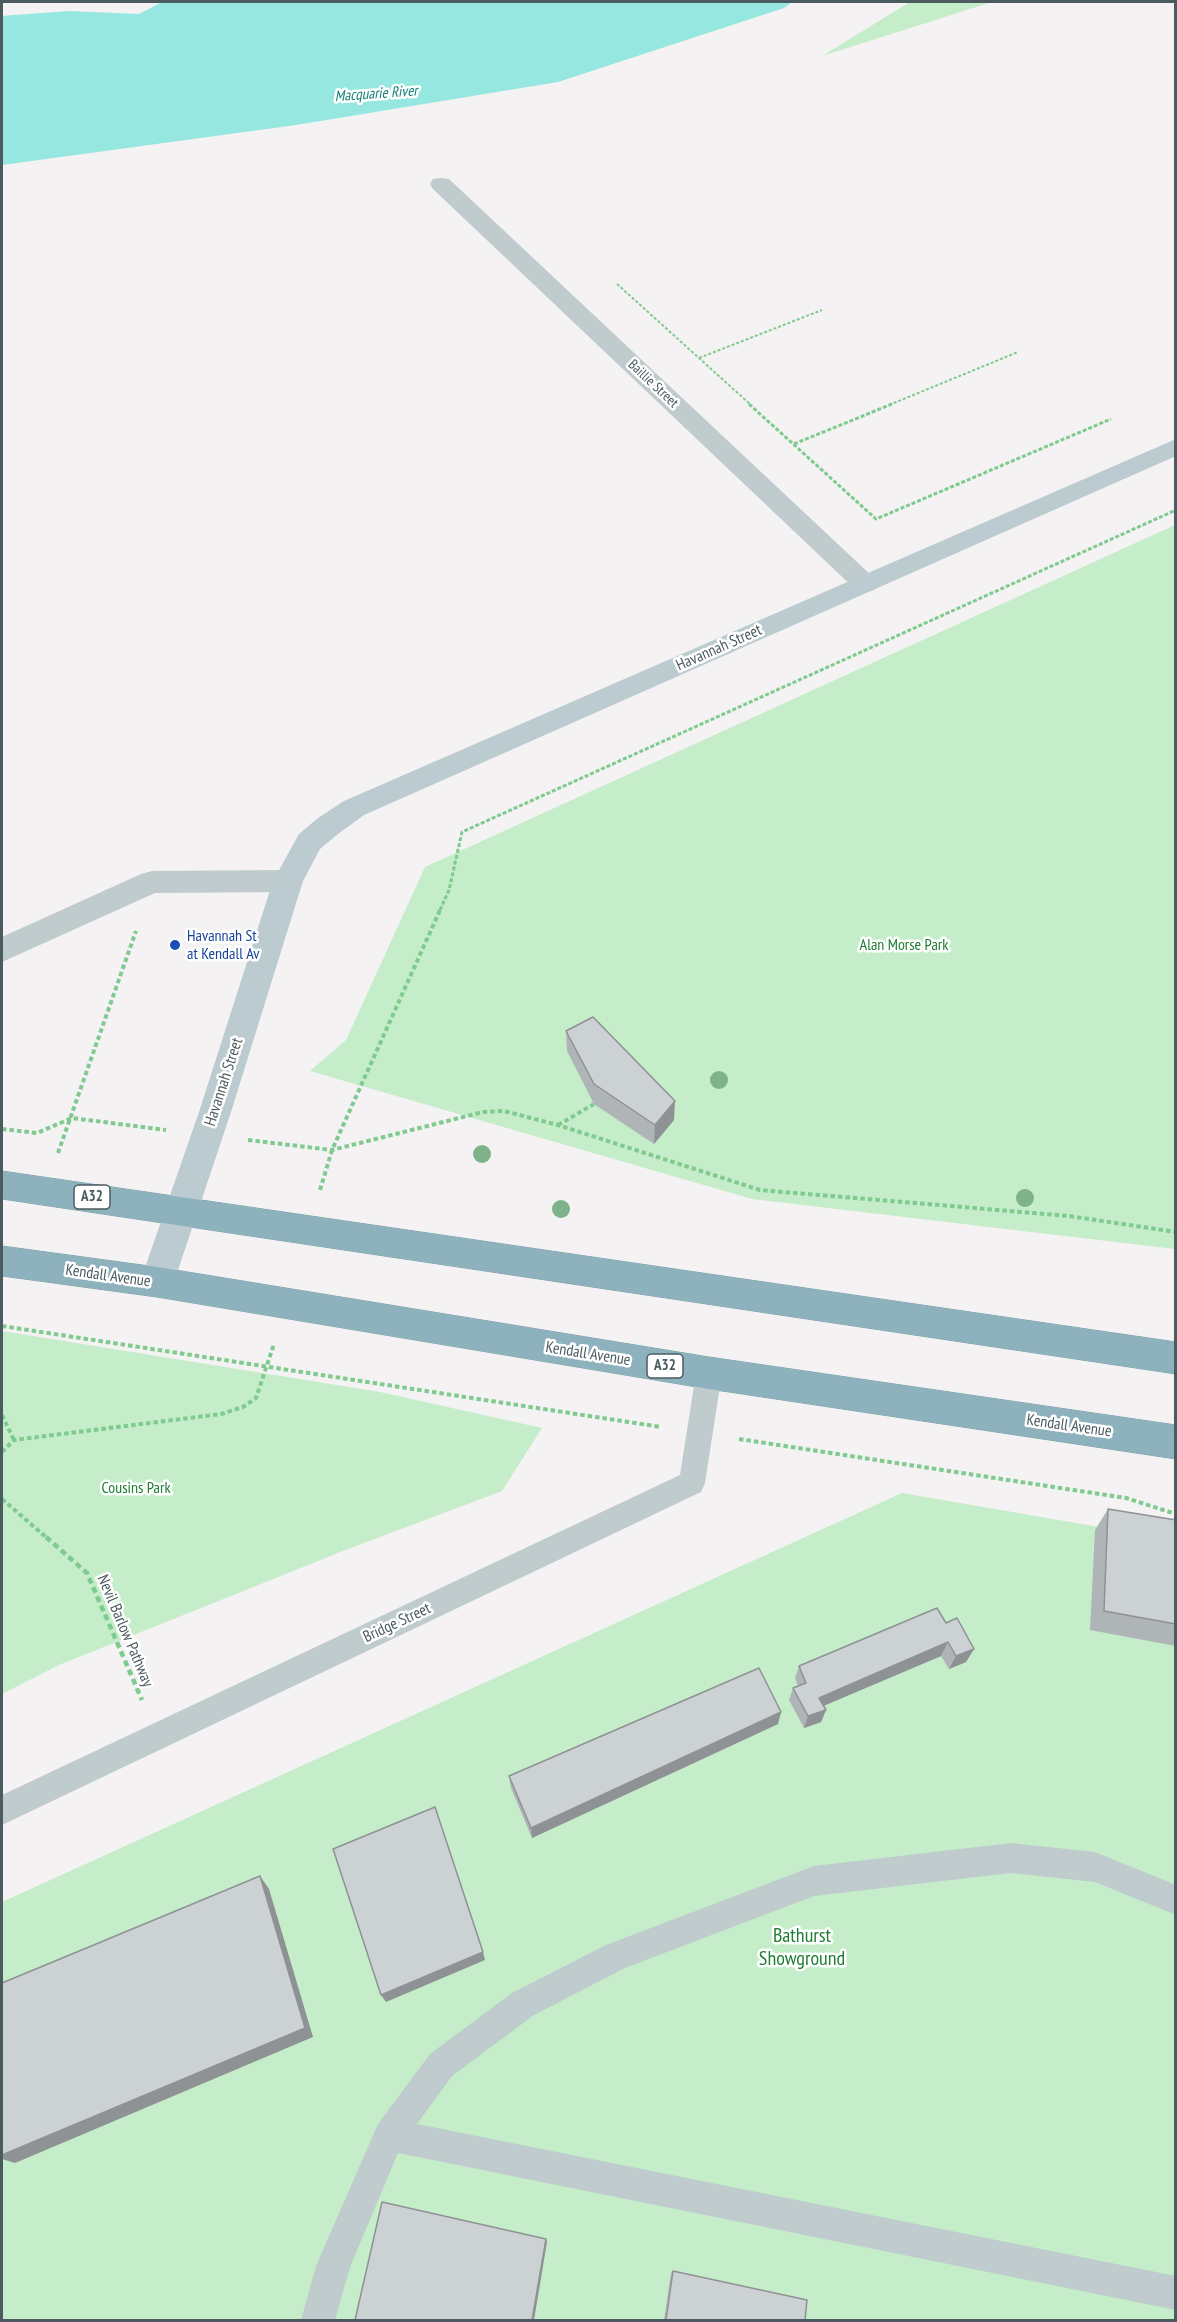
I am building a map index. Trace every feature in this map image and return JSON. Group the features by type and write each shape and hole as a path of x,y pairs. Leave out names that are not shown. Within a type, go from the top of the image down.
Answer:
{"highway":[{"name":"A32","path":"2,1185 1176,1358"},
{"name":"Kendall Avenue","path":"2,1261 157,1282 709,1373 1176,1442"}],"street":[{"name":"Baillie Street","path":"441,184 865,584"},
{"name":"Havannah Street","path":"157,1282 288,881 309,842 354,808 1176,447"},
{"path":"2,950 152,882 288,881"}],"lane":[{"name":"Bridge Street","path":"2,1810 692,1483 709,1373"},
{"path":"318,2320 333,2266 389,2135 441,2065 523,2004 617,1956 814,1881 1011,1858 1095,1867 1176,1900"},
{"path":"389,2135 1176,2293"}],"path":[{"path":"617,284 876,519 1111,419"},
{"path":"699,358 822,310"},
{"path":"794,444 1018,352"},
{"path":"1176,510 462,832 449,890 332,1150 483,1112 504,1111 558,1125 760,1190 1070,1216 1176,1232"},
{"path":"2,1129 37,1132 72,1118 152,882"},
{"path":"558,1125 594,1104"},
{"path":"2,1326 267,1367 256,1398 243,1407 221,1414 14,1440 2,1452"},
{"path":"2,1415 14,1440"},
{"name":"Nevil Barlow Pathway","path":"2,1499 87,1573 158,1736"}],"green space":[{"path":"910,2 992,2 822,56"},
{"name":"Alan Morse Park","path":"1175,525 1175,1249 752,1199 310,1071 346,1040 425,867"},
{"name":"Cousins Park","path":"2,1331 380,1392 542,1428 502,1491 348,1549 59,1665 2,1694"},
{"name":"Bathurst Showground","path":"902,1493 1175,1540 1175,2320 2,2320 2,1902"}],"water":[{"name":"Macquarie River","path":"162,2 792,2 784,8 558,82 296,125 2,165 2,16 69,11 139,14"}],"building":[{"path":"593,1017 675,1101 655,1125 594,1084 566,1031"},
{"path":"1108,1509 1176,1520 1176,1624 1104,1611"},
{"path":"937,1608 946,1623 957,1618 974,1649 956,1656 948,1642 819,1698 826,1710 808,1716 793,1688 806,1683 799,1666"},
{"path":"759,1668 781,1712 531,1828 509,1776"},
{"path":"435,1807 483,1952 381,1995 333,1849"},
{"path":"260,1876 305,2028 2,2155 2,1983"},
{"path":"382,2202 546,2239 532,2320 355,2320"},
{"path":"673,2271 807,2300 805,2320 666,2320"}],"place":[{"name":"Havannah St at Kendall Av","path":"175,945"}]}
